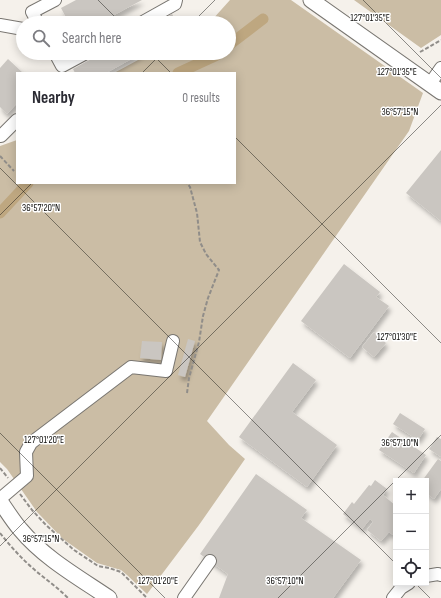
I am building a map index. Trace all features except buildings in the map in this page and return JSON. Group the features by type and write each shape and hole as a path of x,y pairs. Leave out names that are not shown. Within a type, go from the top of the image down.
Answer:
{"main road":[{"path":"311,0 435,88"},
{"path":"0,500 20,529 33,543 50,558 109,598"}],"lane":[{"path":"34,16 32,12 54,0"},
{"path":"154,16 175,4 176,0"},
{"path":"0,25 16,28"},
{"path":"59,60 62,66 73,60"},
{"path":"435,88 441,68"},
{"path":"0,135 1,136 16,121"},
{"path":"0,500 27,476 26,452 31,443 131,367 166,371 173,341"},
{"path":"184,598 210,561"},
{"path":"429,576 441,575"},
{"path":"393,598 404,586"}],"path":[{"path":"420,52 441,40"},
{"path":"0,156 14,171"},
{"path":"187,393 189,378 199,342 208,298 219,270 206,254 200,242 197,213 190,187 188,184"},
{"path":"0,468 32,510 60,538 74,550 98,566 121,572 147,598"},
{"path":"0,533 23,560 68,598"}],"shaded area":[{"path":"230,0 291,0 423,93 409,131 207,421 229,445 245,459 199,525 147,594 121,570 97,563 63,539 37,512 7,469 0,462 0,146 16,140 16,184 236,184 236,72 116,72 138,60 236,60 236,16 216,16"},
{"path":"354,0 441,0 441,35 421,48"}],"waterway":[{"path":"236,40 263,19"},
{"path":"180,72 206,60"},
{"path":"0,213 27,184"}]}
